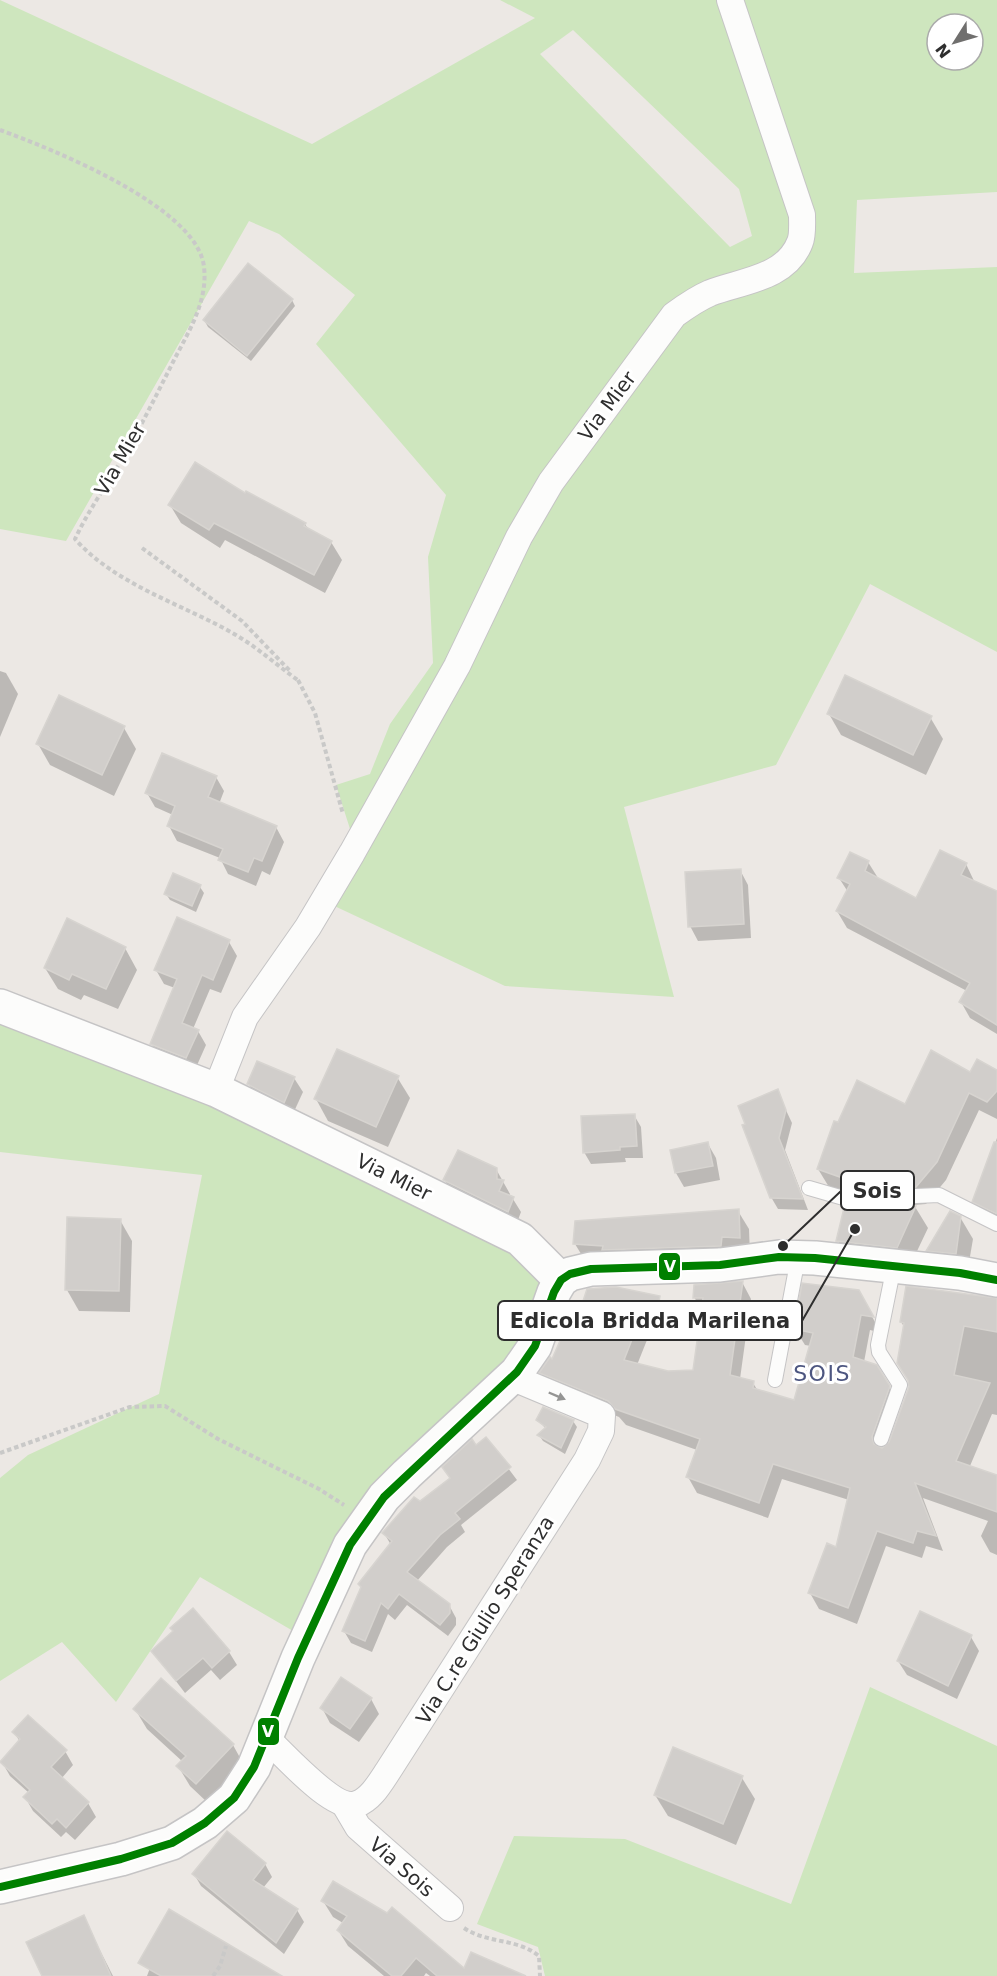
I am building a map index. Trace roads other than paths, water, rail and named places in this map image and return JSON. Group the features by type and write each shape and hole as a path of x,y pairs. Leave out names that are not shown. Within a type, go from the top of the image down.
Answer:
{"street":[{"name":"Via Mier","path":"216,1090 245,1017 308,927 352,853 456,666 519,537 551,482 674,315 690,303 710,293 764,277 784,264 800,242 802,214 730,0"},
{"name":"Via Mier","path":"0,1006 216,1090 520,1239 561,1281"},
{"path":"0,1887 121,1859 172,1843 206,1823 234,1798 254,1767 333,1578 368,1519 407,1474 511,1377 535,1346 561,1281 570,1274 591,1269 720,1265 798,1258 894,1266 997,1280"},
{"name":"Via C.re Giulio Speranza","path":"345,1805 354,1805 369,1796 403,1750 587,1460 601,1431 602,1416 511,1377"},
{"name":"Via Sois","path":"266,1738 328,1796 345,1805 358,1827 450,1908"}],"lane":[{"path":"810,1188 847,1199 939,1195 997,1224"},
{"path":"775,1380 798,1258"},
{"path":"880,1439 900,1385 879,1352 878,1345 894,1266"}],"place":[{"name":"Edicola Bridda Marilena","path":"855,1229"},
{"name":"Sois","path":"783,1246"}],"district":[{"name":"SOIS","path":"822,1373"}]}
